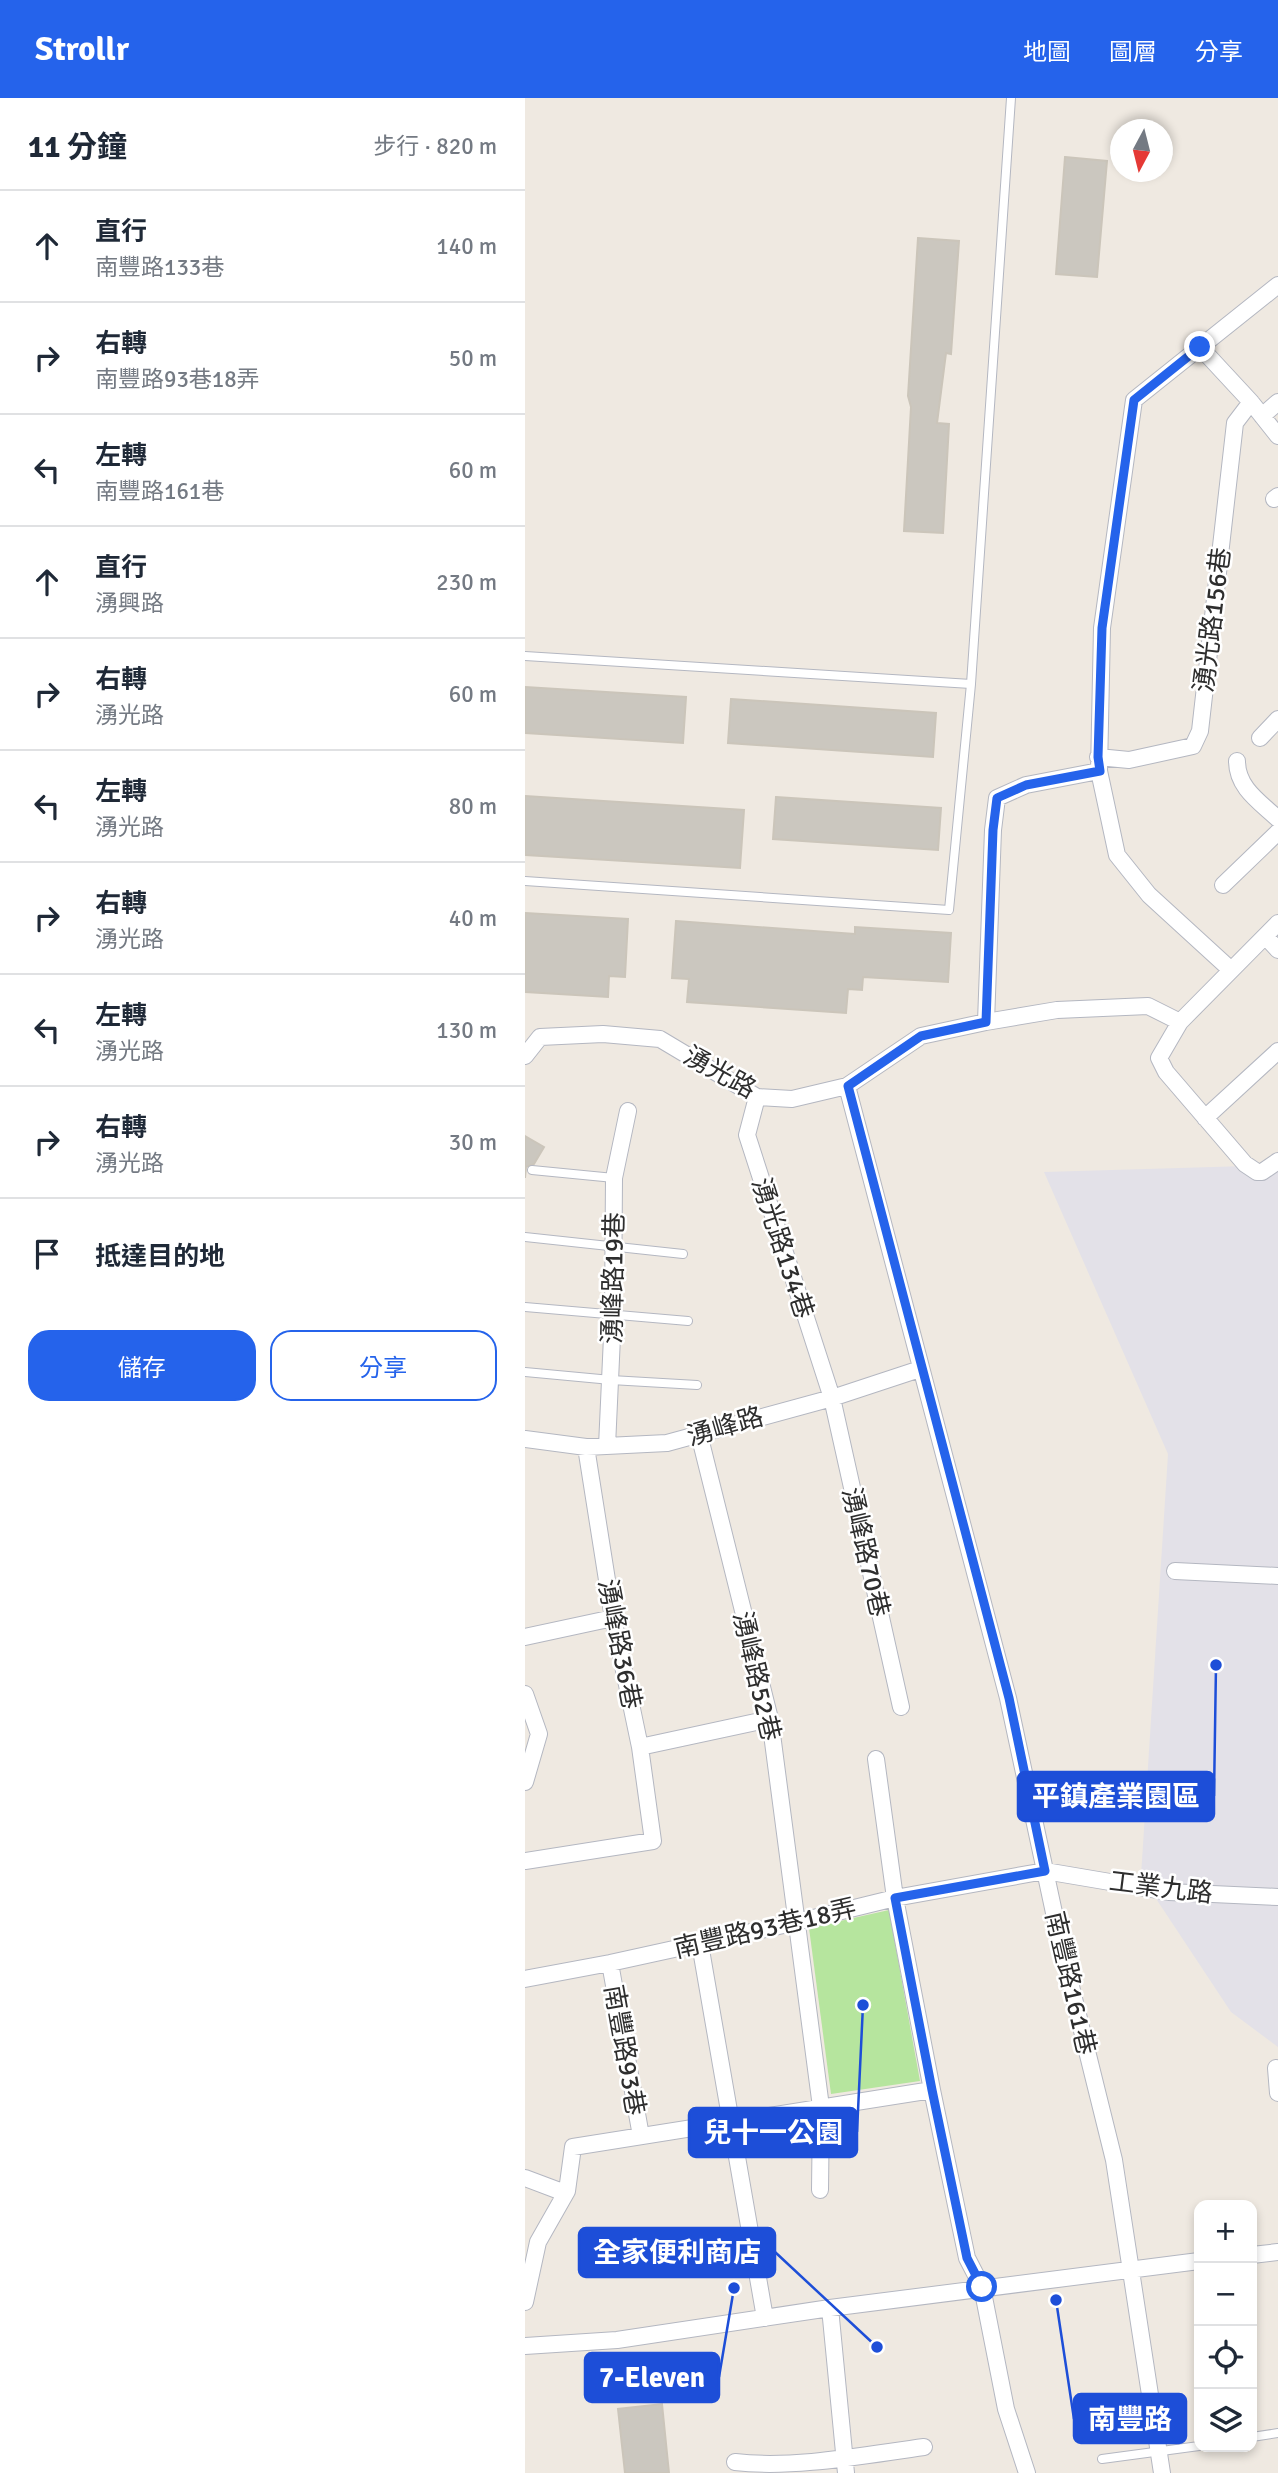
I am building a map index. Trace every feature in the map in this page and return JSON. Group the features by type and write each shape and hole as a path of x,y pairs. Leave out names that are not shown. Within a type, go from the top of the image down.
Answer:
{"street":[{"path":"1231,970 1149,895 1117,855 1099,764 1102,628 1134,400 1278,285"},
{"path":"1200,347 1251,402 1278,436"},
{"name":"湧光路156巷","path":"1099,764 1193,746 1199,731 1235,423 1251,402"},
{"path":"1262,416 1278,402"},
{"path":"1260,738 1278,719"},
{"path":"1237,761 1237,770 1243,786 1278,819"},
{"path":"986,1022 993,830 997,798 1026,785 1099,764"},
{"path":"1223,886 1278,832"},
{"path":"1278,923 1180,1022 1159,1058 1160,1063 1245,1164 1257,1172 1262,1172 1278,1161"},
{"path":"1266,937 1278,950"},
{"name":"湧光路","path":"525,1055 540,1037 603,1034 660,1039 757,1097 792,1100 848,1086 921,1036 986,1022 1057,1010 1148,1006 1180,1022"},
{"path":"1205,1118 1278,1051"},
{"name":"南豐路161巷","path":"848,1086 920,1369 1009,1698 1062,1950 1114,2160 1162,2473"},
{"name":"湧光路134巷","path":"757,1097 747,1135 832,1398"},
{"name":"湧峰路19巷","path":"607,1446 613,1315 614,1178 628,1111"},
{"name":"湧峰路","path":"525,1439 586,1447 667,1443 832,1398 920,1369"},
{"name":"湧峰路70巷","path":"832,1398 901,1706"},
{"name":"湧峰路52巷","path":"699,1434 770,1720 821,2107 820,2190"},
{"name":"湧峰路36巷","path":"525,1861 653,1841 586,1447"},
{"path":"1175,1571 1278,1576"},
{"path":"525,1637 614,1618"},
{"path":"525,1695 539,1734 525,1782"},
{"path":"639,1747 770,1720"},
{"path":"877,1759 895,1898 967,2258 982,2287 1006,2409 1027,2473"},
{"name":"工業九路","path":"1045,1871 1169,1892 1278,1897"},
{"name":"南豐路93巷18弄","path":"525,1979 610,1964 895,1898 1045,1871"},
{"path":"700,1944 765,2318"},
{"name":"南豐路93巷","path":"610,1964 641,2136"},
{"path":"1276,2068 1278,2093"},
{"path":"525,2302 538,2242 566,2191 573,2147 932,2090"},
{"path":"525,2178 566,2191"},
{"path":"1257,2254 1278,2252"},
{"path":"525,2346 617,2340 982,2287 1194,2262"},
{"path":"830,2308 845,2465"},
{"path":"735,2462 845,2465 924,2447"}],"lane":[{"path":"525,881 949,909 971,684 1011,98"},
{"path":"525,656 971,684"},
{"path":"531,1170 614,1178"},
{"path":"525,1237 683,1254"},
{"path":"525,1307 688,1321"},
{"path":"525,1372 697,1385"},
{"path":"1257,2436 1278,2433"},
{"path":"1102,2459 1194,2447"}],"shaded area":[{"path":"1278,1165 1278,2047 1231,2012 1141,1876 1168,1454 1044,1172"}],"green space":[{"path":"889,1910 920,2081 831,2094 809,1928"}],"building":[{"path":"1065,157 1107,161 1097,277 1056,274"},
{"path":"918,238 959,241 951,354 946,353 937,423 949,424 943,533 904,531 911,407 908,396"},
{"path":"525,687 686,697 683,743 525,733"},
{"path":"731,699 936,713 933,757 728,743"},
{"path":"525,796 744,810 740,868 525,855"},
{"path":"776,797 941,808 938,850 773,839"},
{"path":"525,913 628,919 625,977 609,976 608,997 525,992"},
{"path":"676,921 855,934 855,927 951,933 948,982 863,977 862,990 848,989 846,1013 687,1002 689,979 672,978"},
{"path":"525,1136 544,1147 534,1164 526,1167 525,1178"},
{"path":"662,2404 669,2473 625,2473 618,2409"}],"place":[{"name":"平鎮產業園區","path":"1216,1665"},
{"name":"兒十一公園","path":"863,2005"},
{"name":"7-Eleven","path":"734,2288"},
{"name":"南豐路","path":"1056,2300"},
{"name":"全家便利商店","path":"877,2347"}],"route":[{"path":"982,2287 967,2258 895,1898 1045,1871 1009,1698 920,1369 848,1086 921,1036 986,1022 993,830 997,798 1026,785 1100,771 1098,757 1102,628 1134,400 1200,347"}]}
